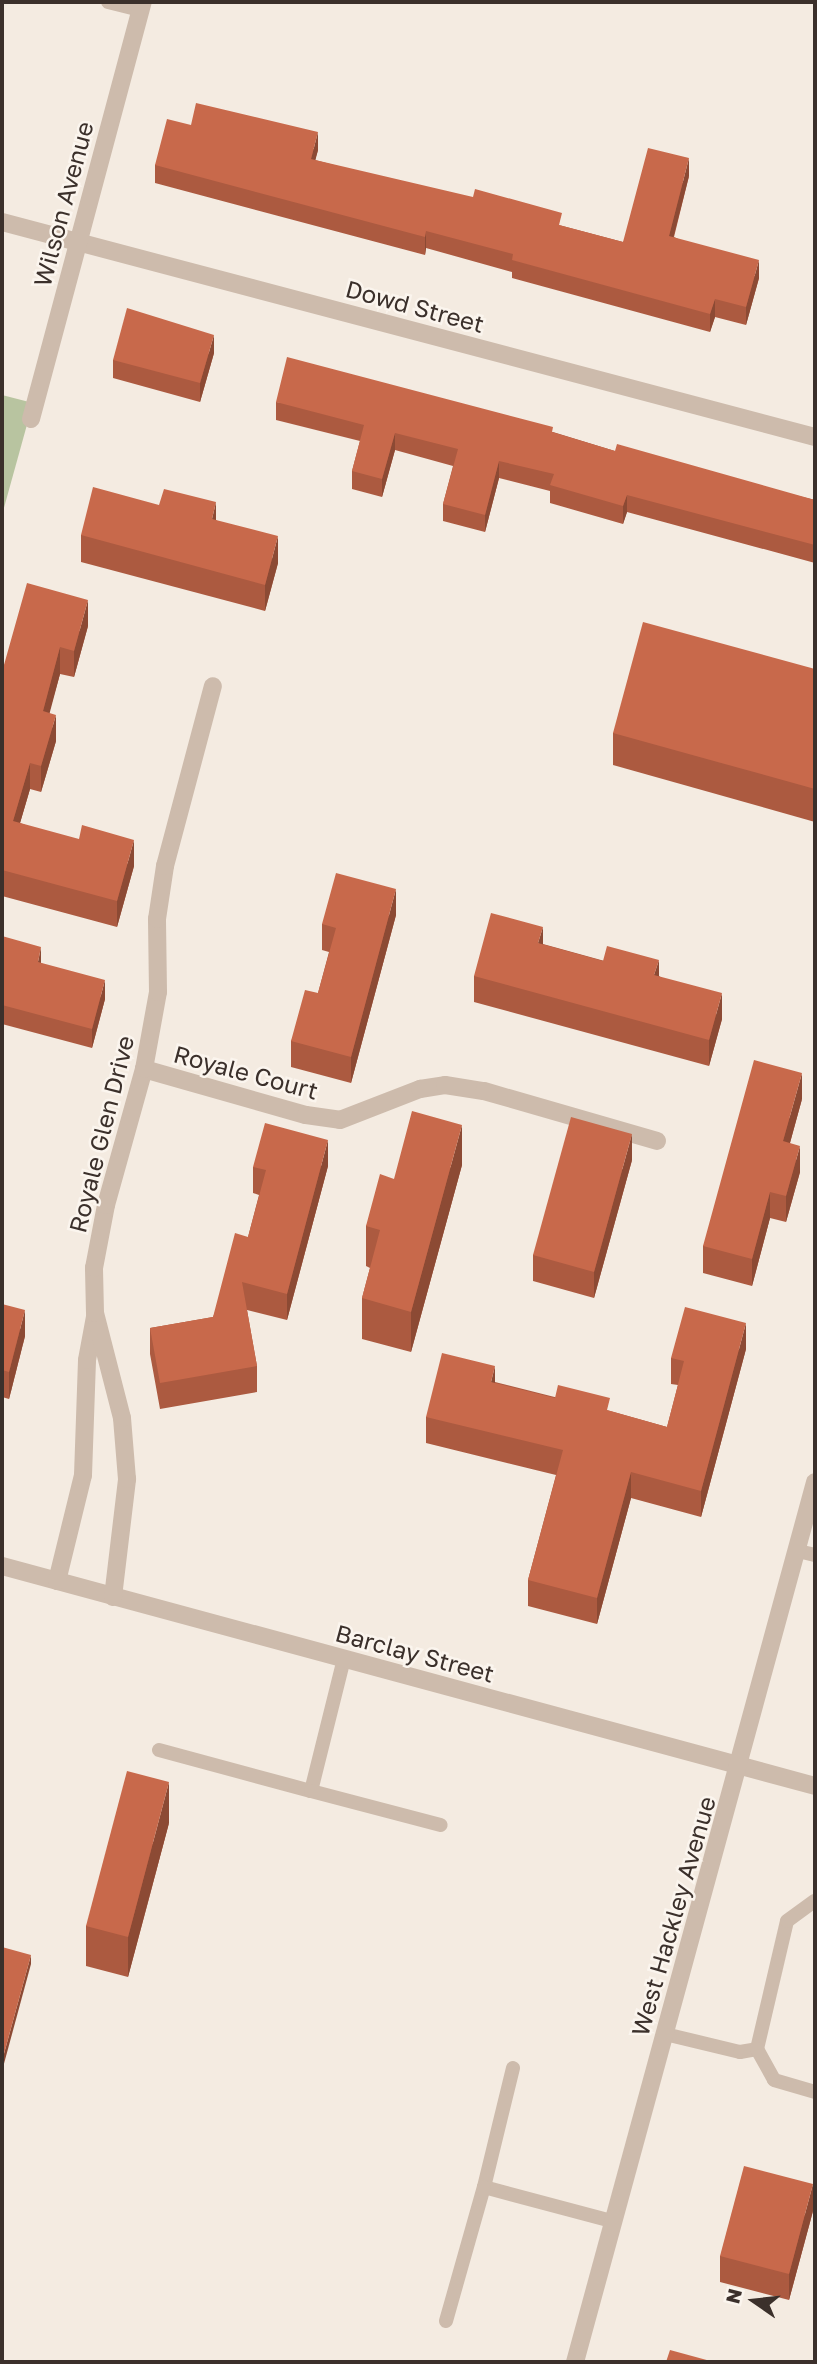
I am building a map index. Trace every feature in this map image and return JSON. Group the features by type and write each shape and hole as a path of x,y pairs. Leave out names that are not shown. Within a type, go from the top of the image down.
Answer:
{"street":[{"name":"Wilson Avenue","path":"31,419 141,6"},
{"name":"Dowd Street","path":"2,222 815,437"},
{"name":"Royale Glen Drive","path":"113,1597 127,1479 122,1418 95,1313 94,1268 106,1205 144,1069 158,992 157,919 165,866 213,686"},
{"name":"Royale Court","path":"144,1069 306,1115 340,1120 420,1089 445,1085 484,1091 657,1141"},
{"path":"57,1581 83,1475 87,1360 95,1313"},
{"name":"West Hackley Avenue","path":"575,2362 740,1768 806,1553 815,1482"},
{"name":"Barclay Street","path":"2,1566 740,1768 815,1786"}],"lane":[{"path":"108,2 141,6"},
{"path":"312,1791 344,1659"},
{"path":"159,1750 441,1825"},
{"path":"815,1901 787,1921 757,2049 774,2080 815,2092"},
{"path":"665,2034 740,2052 757,2049"},
{"path":"446,2321 484,2187 513,2068"},
{"path":"484,2187 612,2221"}],"green space":[{"path":"2,395 33,403 2,515"}],"building":[{"path":"196,103 318,132 311,159 473,197 475,189 562,213 559,225 623,242 648,148 689,158 669,236 759,260 746,307 715,299 710,314 512,260 513,254 426,231 425,237 155,165 167,119 191,125"},
{"path":"127,308 214,335 200,383 113,360"},
{"path":"287,357 553,427 552,432 615,451 617,444 815,500 815,545 627,495 623,506 550,485 554,474 499,461 485,515 443,504 458,449 395,433 382,479 352,471 364,425 276,402"},
{"path":"93,487 159,505 164,489 216,502 212,519 278,536 265,585 81,535"},
{"path":"27,583 88,600 74,651 60,647 43,711 56,715 41,766 30,763 13,821 79,839 82,825 134,840 117,901 2,870 2,672"},
{"path":"643,622 815,669 815,789 613,733"},
{"path":"336,873 396,889 351,1057 291,1041 305,990 318,993 336,928 322,924"},
{"path":"491,913 543,927 538,943 603,961 607,946 659,960 654,975 722,993 709,1040 474,976"},
{"path":"2,936 41,947 38,962 105,980 92,1029 2,1005"},
{"path":"754,1060 802,1073 783,1141 800,1146 786,1196 770,1192 752,1259 703,1246"},
{"path":"412,1111 462,1125 411,1312 362,1298 380,1230 366,1226 380,1174 394,1179"},
{"path":"571,1117 632,1134 594,1272 533,1255"},
{"path":"265,1123 328,1140 287,1294 242,1282 257,1366 160,1383 150,1328 213,1317 235,1233 248,1237 266,1170 253,1167"},
{"path":"2,1304 25,1310 9,1372 2,1370"},
{"path":"685,1307 746,1323 701,1491 631,1472 597,1598 528,1580 563,1450 426,1417 442,1353 495,1366 491,1382 555,1398 558,1385 610,1398 607,1410 667,1427 684,1361 671,1358"},
{"path":"127,1771 169,1782 128,1937 86,1926"},
{"path":"2,1947 31,1955 2,2061"},
{"path":"744,2166 813,2184 789,2274 720,2256"},
{"path":"670,2350 714,2362 666,2362"}]}
